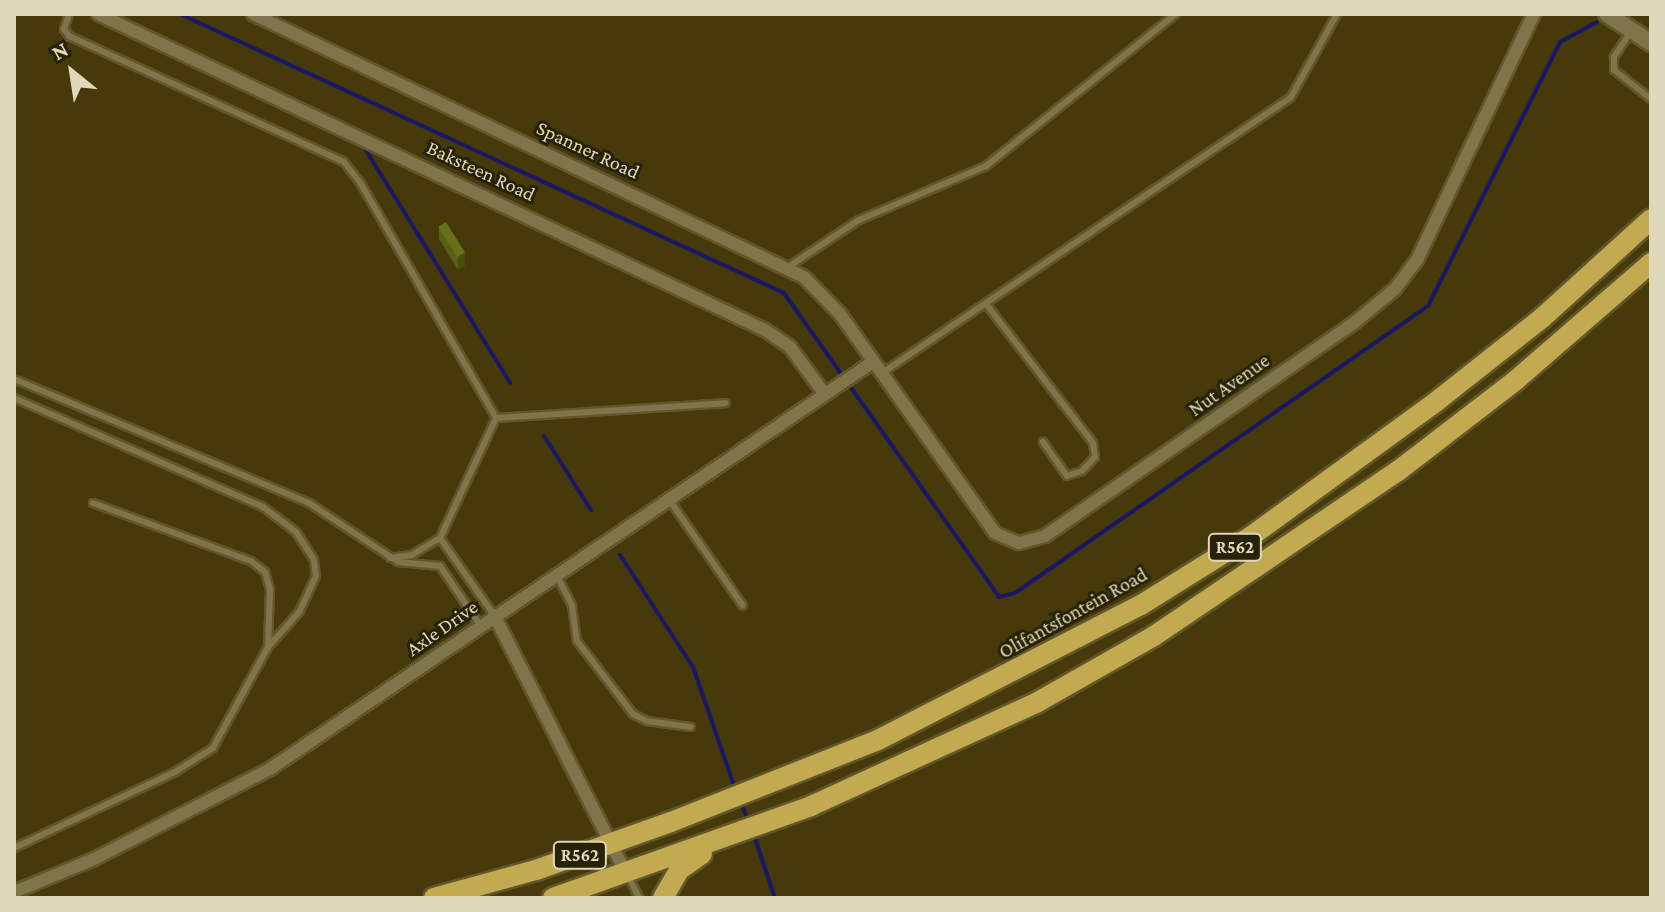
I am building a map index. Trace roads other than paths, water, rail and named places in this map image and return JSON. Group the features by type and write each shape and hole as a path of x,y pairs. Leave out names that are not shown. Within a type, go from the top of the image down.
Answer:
{"main road":[{"name":"Olifantsfontein Road","path":"434,898 609,844 723,803 878,740 1023,670 1200,569 1437,401 1542,318 1651,219"},
{"name":"R562","path":"553,898 627,875 779,819 1036,703 1204,604 1421,453 1516,380 1651,263"},
{"path":"663,898 679,870 734,837"}],"street":[{"name":"Baksteen Road","path":"98,14 765,330 790,347 824,393"},
{"name":"Spanner Road","path":"253,14 788,267 821,290 873,362"},
{"name":"Nut Avenue","path":"873,362 995,533 1019,543 1045,536 1354,323 1395,289 1417,260 1534,14"},
{"path":"1607,14 1651,43"},
{"name":"Axle Drive","path":"14,892 225,795 873,362"},
{"path":"494,615 627,875"}],"lane":[{"path":"69,14 64,29 69,36 344,162 496,418"},
{"path":"788,267 859,220 986,166 1176,14"},
{"path":"881,373 1291,97 1337,14"},
{"path":"1632,30 1614,57 1614,70 1651,99"},
{"path":"986,304 1093,443 1095,457 1082,471 1067,476 1043,442"},
{"path":"14,379 309,503 390,558 440,566 480,625"},
{"path":"14,398 246,497 296,532 314,560 316,576 300,611 268,647 213,748 175,772 14,848"},
{"path":"496,418 726,403"},
{"path":"390,558 412,555 440,538 496,418"},
{"path":"668,498 743,606"},
{"path":"93,503 251,561 265,572 270,590 268,647"},
{"path":"440,538 494,615"},
{"path":"556,574 572,606 577,641 633,714 647,721 691,727"},
{"path":"627,875 639,898"}],"waterway":[{"path":"180,14 784,293 999,597 1015,593 1428,306 1560,42 1597,22"},
{"path":"362,144 510,383"},
{"path":"544,436 591,510"},
{"path":"620,555 693,667 736,791"},
{"path":"741,803 748,820"},
{"path":"753,832 775,898"}]}
